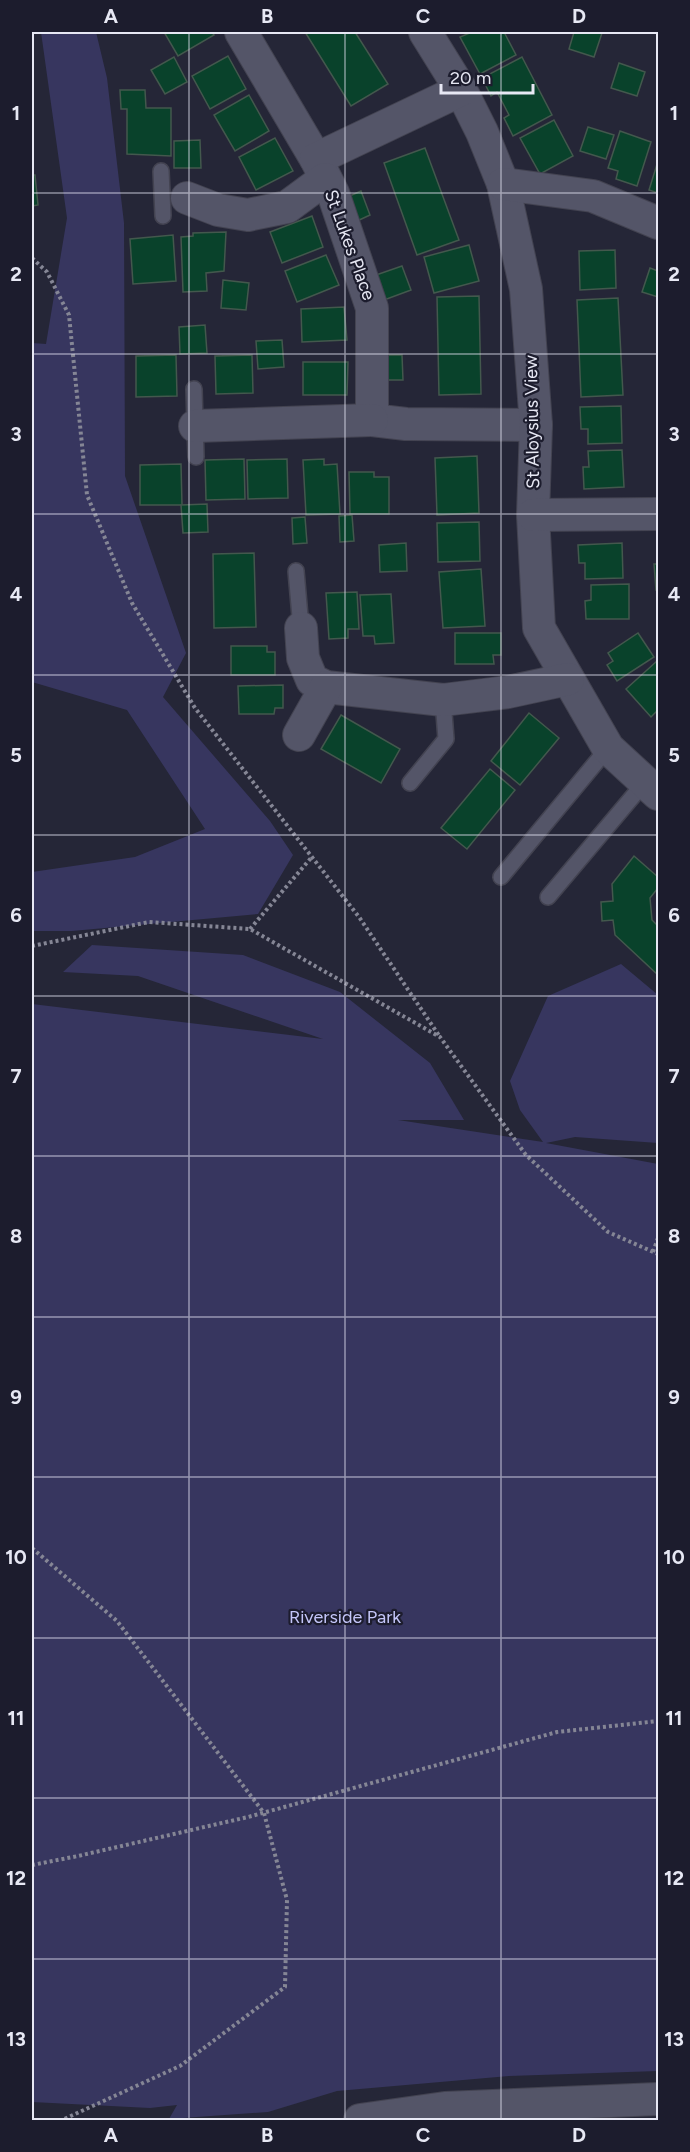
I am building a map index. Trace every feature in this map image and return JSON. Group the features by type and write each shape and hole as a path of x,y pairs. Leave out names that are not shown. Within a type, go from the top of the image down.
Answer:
{"street":[{"name":"St Lukes Place","path":"241,32 333,194 372,308 372,420"},
{"name":"St Aloysius View","path":"425,32 482,132 503,184 526,289 536,425 533,515 539,628 608,748 652,788"},
{"name":"St Lukes Place","path":"171,202 248,215 287,207 320,169 460,90"},
{"path":"503,184 593,196 658,223"},
{"path":"195,442 372,420 406,424 536,425"},
{"path":"533,515 658,514"},
{"path":"301,628 303,658 312,680 326,687 443,700 508,692 568,679"},
{"path":"299,735 326,687"},
{"path":"360,2121 445,2108 658,2099"}],"lane":[{"path":"161,171 171,202"},
{"path":"194,389 195,442"},
{"path":"296,571 301,628"},
{"path":"410,783 446,740 443,700"},
{"path":"501,877 608,748"},
{"path":"548,897 652,788"}],"path":[{"path":"32,258 46,272 69,315 87,495 132,603 195,708 359,917 440,1037 526,1155 608,1232 656,1253 658,1238"},
{"path":"250,929 311,858"},
{"path":"32,946 149,922 250,929 440,1037"},
{"path":"32,1548 117,1621 264,1813 287,1900 285,1987 180,2066 62,2121"},
{"path":"32,1865 264,1813 557,1732 658,1721"}],"green space":[{"path":"41,32 96,32 107,78 124,223 125,476 186,653 163,697 270,821 293,855 258,914 72,931 32,931 32,872 135,857 205,829 127,710 32,682 32,343 46,344 67,218"},
{"name":"Riverside Park","path":"92,945 243,955 340,992 430,1063 464,1120 398,1120 543,1142 520,1110 510,1081 548,996 621,964 658,995 658,1143 575,1137 546,1143 658,1164 658,2071 509,2076 337,2091 268,2112 169,2119 177,2105 150,2108 32,2102 32,1004 323,1039 138,976 63,972"}],"building":[{"path":"164,32 212,32 214,35 178,56"},
{"path":"305,32 355,32 388,84 351,106"},
{"path":"472,32 504,32 516,55 480,74 460,37"},
{"path":"574,32 602,33 594,57 569,49"},
{"path":"228,56 246,89 210,109 192,76"},
{"path":"174,57 187,82 165,94 151,70"},
{"path":"522,57 552,115 513,136 504,118 509,115 497,92 491,96 482,78"},
{"path":"619,63 645,72 637,96 611,88"},
{"path":"120,90 145,90 146,108 171,108 171,156 127,154 127,109 121,109"},
{"path":"249,95 269,131 235,151 214,115"},
{"path":"554,120 573,156 540,174 520,138"},
{"path":"588,127 614,135 606,159 580,151"},
{"path":"620,131 651,142 637,186 616,179 618,171 608,168"},
{"path":"275,138 293,171 256,190 239,157"},
{"path":"200,140 201,168 174,168 174,141"},
{"path":"425,148 459,240 417,255 384,163"},
{"path":"658,161 658,193 649,190"},
{"path":"32,175 35,175 38,205 32,206"},
{"path":"361,191 370,215 355,222 345,198"},
{"path":"312,216 323,247 282,263 270,232"},
{"path":"226,232 224,271 206,273 207,291 183,292 181,237 193,236 193,233"},
{"path":"173,235 176,281 133,284 130,239"},
{"path":"469,245 479,281 434,293 424,257"},
{"path":"615,250 616,288 580,290 579,251"},
{"path":"326,255 339,285 297,302 285,271"},
{"path":"402,266 411,290 384,300 376,275"},
{"path":"650,268 658,271 658,297 642,292"},
{"path":"223,280 249,283 246,310 221,308"},
{"path":"479,296 481,394 439,395 437,297"},
{"path":"618,298 623,395 581,397 577,300"},
{"path":"344,307 347,340 302,342 301,309"},
{"path":"205,325 207,353 180,354 179,327"},
{"path":"282,340 284,367 258,369 256,341"},
{"path":"176,355 177,396 136,397 136,356"},
{"path":"252,355 253,393 216,394 215,356"},
{"path":"387,355 402,355 403,380 388,380"},
{"path":"303,362 348,362 347,395 303,395"},
{"path":"621,406 622,443 588,444 588,429 581,429 580,407"},
{"path":"622,450 624,487 584,489 583,467 589,467 588,451"},
{"path":"477,456 479,513 437,515 435,458"},
{"path":"244,459 245,499 206,500 205,460"},
{"path":"287,459 288,498 248,499 247,460"},
{"path":"324,459 324,465 337,464 340,514 306,515 303,460"},
{"path":"181,464 182,505 140,505 140,465"},
{"path":"349,472 374,472 374,477 389,477 389,514 350,514"},
{"path":"207,504 208,532 183,533 181,505"},
{"path":"352,515 354,541 340,542 339,516"},
{"path":"305,517 307,543 293,544 292,518"},
{"path":"479,522 480,561 438,562 437,523"},
{"path":"406,543 407,571 380,572 379,545"},
{"path":"622,543 623,578 585,579 585,563 579,563 578,545"},
{"path":"254,553 256,627 214,628 213,554"},
{"path":"654,564 658,564 658,590 656,590"},
{"path":"481,569 485,626 443,628 439,572"},
{"path":"629,584 629,619 586,619 585,601 591,600 591,585"},
{"path":"357,592 359,629 348,629 348,638 329,639 326,593"},
{"path":"391,594 394,643 375,644 374,636 363,636 360,595"},
{"path":"455,633 501,633 501,655 493,655 494,664 455,664"},
{"path":"638,633 654,657 617,681 607,665 613,661 608,653"},
{"path":"231,646 267,646 267,652 275,652 275,675 231,675"},
{"path":"657,661 658,710 651,717 626,689"},
{"path":"283,685 283,708 275,708 274,714 239,714 238,686"},
{"path":"529,713 559,738 520,785 491,761"},
{"path":"341,715 400,749 381,783 321,749"},
{"path":"490,769 515,790 467,849 441,828"},
{"path":"634,856 658,877 658,888 650,898 652,920 658,926 658,975 615,935 613,920 602,921 601,902 613,901 612,884"}]}
